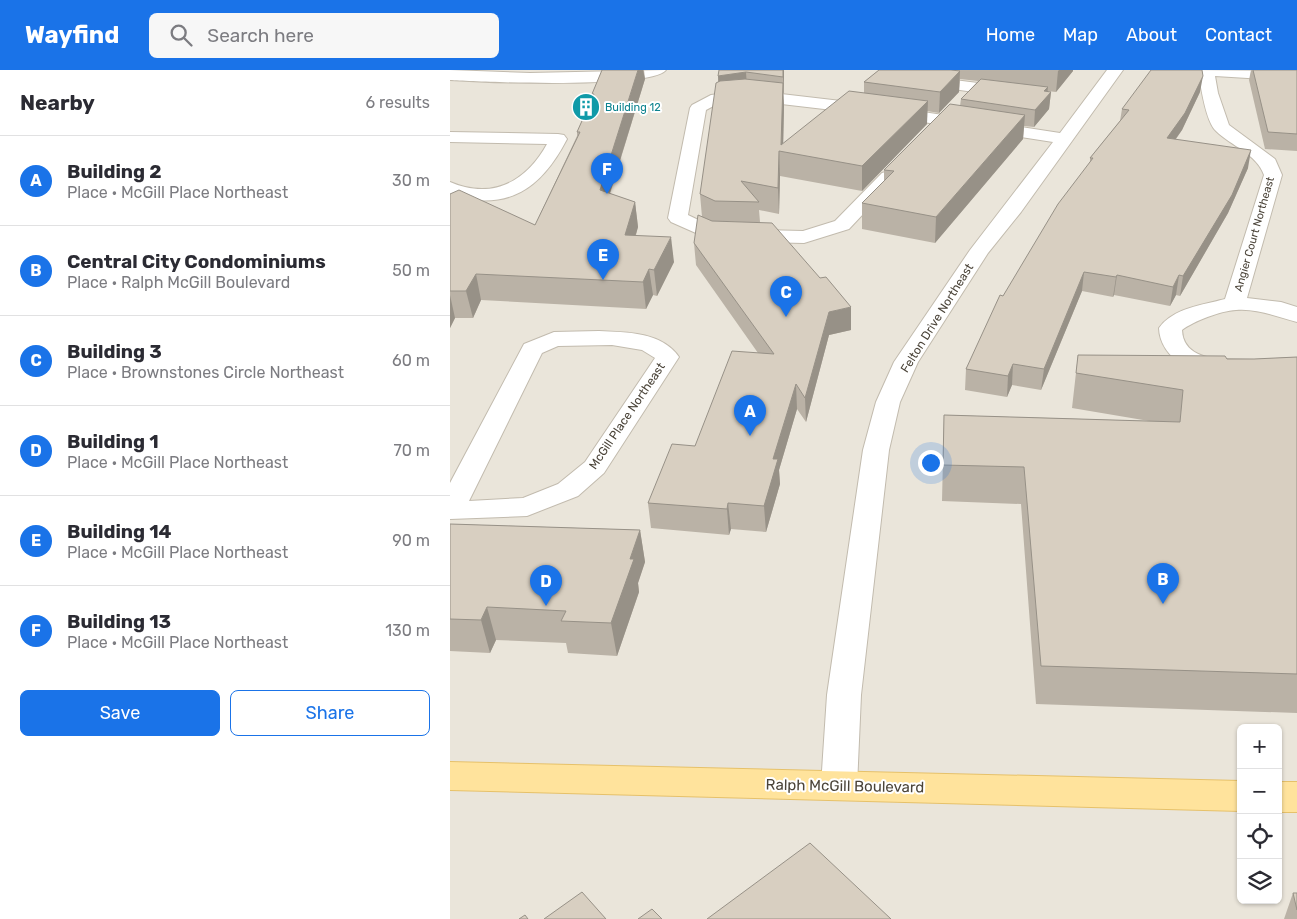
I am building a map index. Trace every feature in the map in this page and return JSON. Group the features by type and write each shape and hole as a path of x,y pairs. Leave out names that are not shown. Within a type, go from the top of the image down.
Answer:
{"main road":[{"name":"Ralph McGill Boulevard","path":"450,776 1237,796"},
{"path":"1282,797 1297,797"}],"street":[{"path":"450,75 512,78 620,77 646,74 658,70"},
{"name":"Felton Drive Northeast","path":"839,786 844,696 874,460 888,402 906,362 975,258 1115,70"},
{"path":"1200,71 1297,76"},
{"name":"Angier Court Northeast","path":"1200,71 1210,93 1221,127 1269,163 1273,175 1235,304"},
{"path":"931,82 1022,94"},
{"path":"932,134 975,88"},
{"path":"904,162 842,225 804,237 714,236 678,218 698,108 717,98 747,95 955,109 1065,138"},
{"path":"450,137 558,139 547,160 526,184 510,191 493,194 458,192 450,188"},
{"name":"Angier Court Northeast","path":"1237,368 1210,366 1178,354 1169,337 1170,328 1185,317 1235,304 1281,309 1297,315"},
{"name":"McGill Place Northeast","path":"576,338 611,338 642,342 662,349 667,357 595,467 568,490 527,507 450,510 532,349 554,339 576,338"}],"shaded area":[{"path":"450,70 1297,70 1297,919 450,919"}],"building":[{"path":"602,70 638,70 600,190 635,202 625,235 671,237 654,270 649,269 643,282 476,274 466,291 450,291 450,194 459,190 535,225 580,132 577,132 594,94 592,94"},
{"path":"719,70 783,70 783,77 746,72 718,76"},
{"path":"879,70 960,71 940,92 864,82"},
{"path":"1151,70 1202,70 1203,76 1185,113 1167,138 1251,150 1232,195 1183,276 1179,275 1173,287 1117,275 1116,277 1084,272 1044,369 1013,364 1008,376 966,369 1000,295 1003,296 1058,204 1093,158 1090,158 1129,110 1122,109"},
{"path":"1253,70 1297,70 1297,134 1268,132"},
{"path":"745,79 783,83 781,145 849,91 928,101 862,166 779,151 778,188 741,181 759,202 715,201 700,194 716,83"},
{"path":"981,79 1048,87 1044,91 1051,92 1035,110 961,99"},
{"path":"950,104 1025,115 936,217 862,203 894,171 884,170"},
{"path":"698,215 712,221 772,223 820,278 826,277 851,307 829,312 805,398 796,384 773,459 778,459 764,506 728,503 727,509 648,503 672,444 695,446 732,351 774,354 694,243"},
{"path":"1078,355 1225,356 1227,359 1297,357 1297,674 1041,666 1024,467 943,465 944,415 1180,422 1183,390 1076,373"},
{"path":"450,524 640,530 630,559 634,559 611,623 561,621 566,611 487,607 481,620 450,619"},
{"path":"810,843 891,919 707,919"},
{"path":"582,892 606,919 544,919"},
{"path":"1293,893 1297,893 1297,910"},
{"path":"652,909 662,919 638,919"},
{"path":"525,915 528,919 519,919"}],"place":[{"name":"Building 12","path":"586,107"},
{"name":"Building 13","path":"607,194"},
{"name":"Building 14","path":"603,280"},
{"name":"Building 3","path":"786,317"},
{"name":"Building 2","path":"750,436"},
{"name":"Central City Condominiums","path":"1163,604"},
{"name":"Building 1","path":"546,606"}]}
